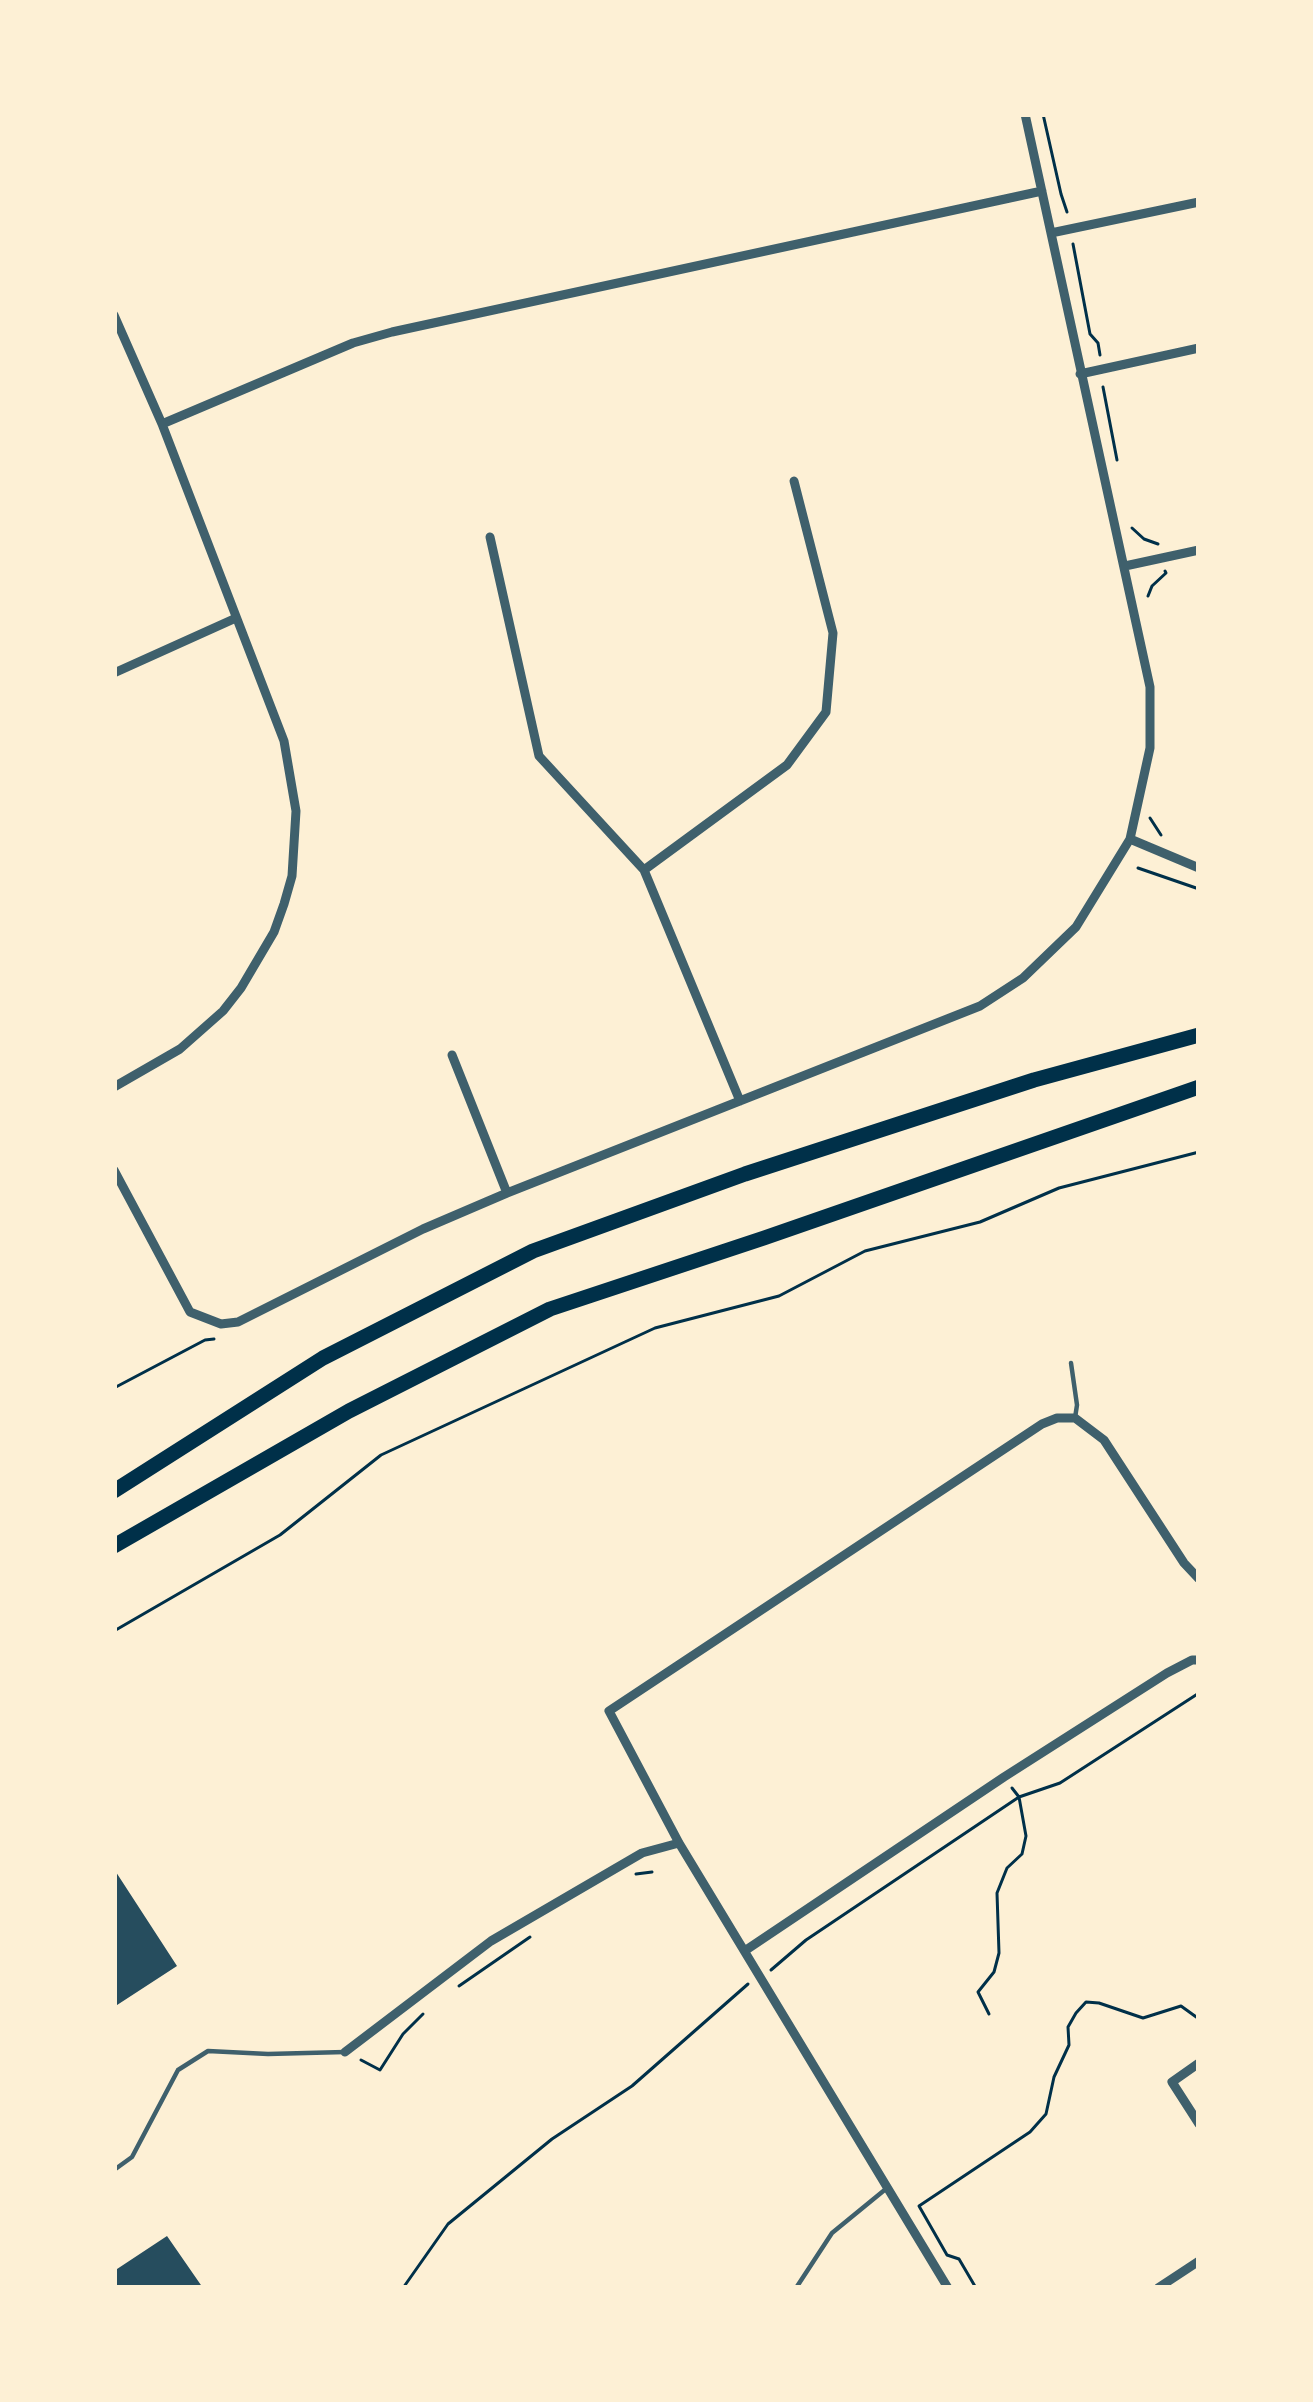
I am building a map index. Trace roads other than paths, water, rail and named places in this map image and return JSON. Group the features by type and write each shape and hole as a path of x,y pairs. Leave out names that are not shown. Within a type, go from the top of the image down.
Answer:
{"highway":[{"path":"114,1491 323,1358 533,1251 745,1174 1034,1079 1199,1035"},
{"path":"114,1546 349,1411 550,1309 1199,1087"}],"street":[{"path":"114,1170 190,1312 221,1324 238,1322 507,1192 980,1006 1024,978 1076,926 1130,839 1150,748 1150,687 1025,114"},
{"path":"162,424 334,351 392,332 1042,191"},
{"path":"1051,233 1199,202"},
{"path":"114,315 162,424 284,741 296,811 292,876 267,945 241,988 180,1049 114,1088"},
{"path":"1080,374 1199,348"},
{"path":"644,870 787,765 826,712 833,633 794,481"},
{"path":"490,537 539,756 644,870 740,1101"},
{"path":"1125,566 1199,550"},
{"path":"114,673 236,618"},
{"path":"1130,839 1199,868"},
{"path":"452,1055 507,1192"},
{"path":"948,2288 679,1843 609,1712 1057,1418 1075,1418 1104,1440 1199,1579"},
{"path":"746,1950 1166,1672 1199,1660"},
{"path":"345,2052 491,1941 642,1853 679,1843"},
{"path":"1199,2063 1172,2082 1199,2124"},
{"path":"1158,2288 1199,2261"}],"lane":[{"path":"1071,1363 1075,1418"},
{"path":"114,2170 132,2157 178,2070 208,2051 345,2052"},
{"path":"796,2288 832,2233 887,2188"}]}
